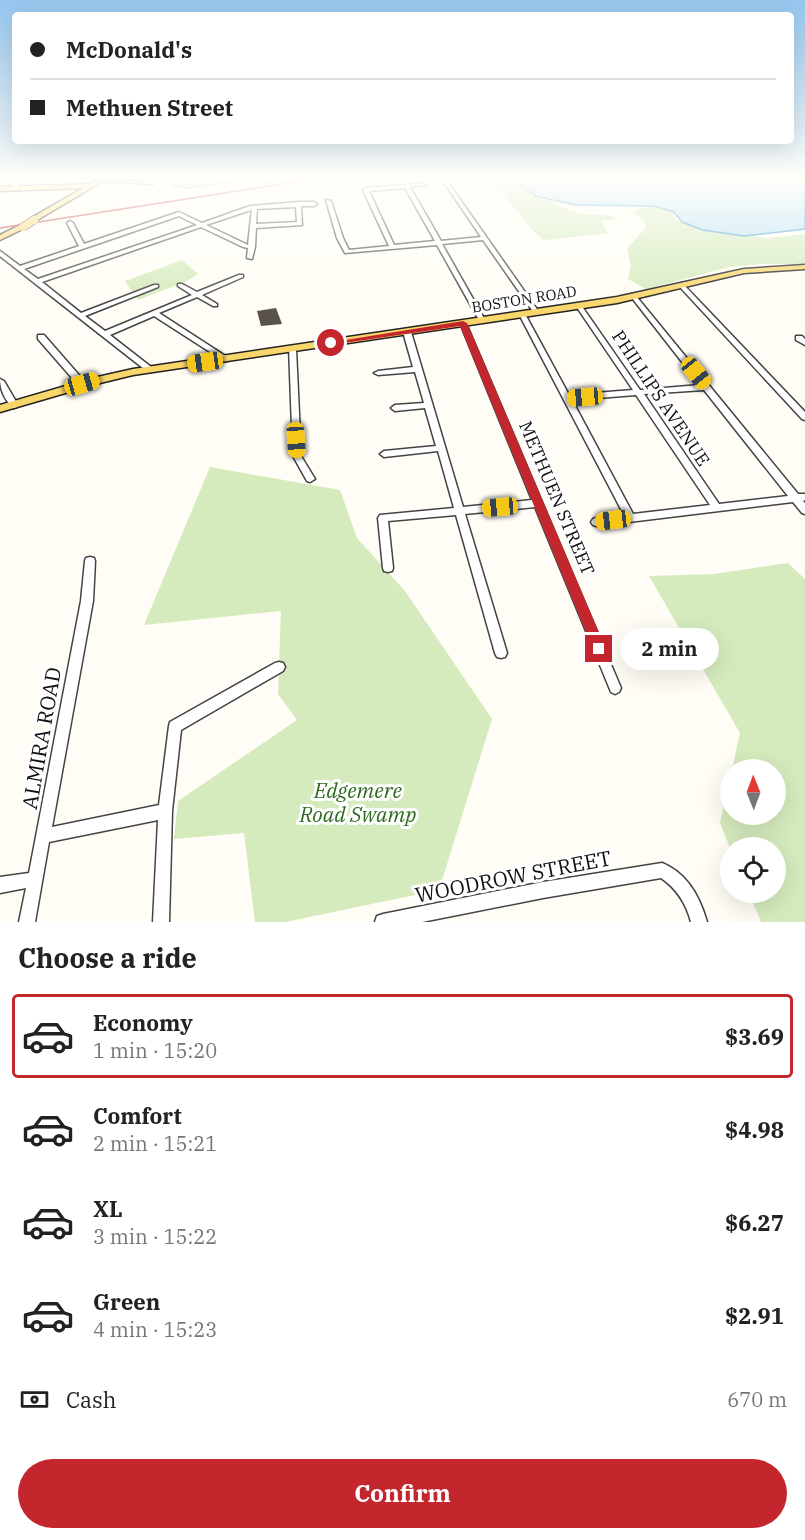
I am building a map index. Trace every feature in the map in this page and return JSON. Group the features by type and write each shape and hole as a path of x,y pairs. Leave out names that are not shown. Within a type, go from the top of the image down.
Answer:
{"main road":[{"path":"0,238 32,221"},
{"name":"BOSTON ROAD","path":"0,409 82,384 151,370 634,297 748,270 805,267"}],"street":[{"path":"20,268 158,221"},
{"path":"194,221 252,247"},
{"path":"38,282 214,221"},
{"path":"250,258 254,221"},
{"path":"253,226 300,224 300,221"},
{"path":"334,221 347,252 484,238"},
{"path":"380,221 392,247"},
{"path":"427,221 482,320"},
{"path":"472,221 536,312"},
{"path":"70,223 82,247"},
{"path":"0,254 151,370"},
{"path":"0,263 9,260"},
{"path":"105,334 241,276"},
{"path":"180,285 214,305"},
{"path":"681,285 805,417"},
{"path":"81,315 156,286"},
{"path":"634,297 800,498 805,510"},
{"name":"PHILLIPS AVENUE","path":"579,306 717,508"},
{"path":"154,313 224,359"},
{"path":"522,314 635,517"},
{"name":"METHUEN STREET","path":"463,323 615,688"},
{"path":"407,332 501,653"},
{"path":"41,337 82,384"},
{"path":"292,349 297,456 310,479"},
{"path":"378,373 418,369"},
{"path":"0,381 14,405"},
{"path":"567,398 707,387"},
{"path":"395,408 429,405"},
{"path":"384,454 441,448"},
{"path":"596,522 800,498"},
{"path":"388,568 383,518 539,503"},
{"name":"ALMIRA ROAD","path":"27,922 87,601 90,561"},
{"path":"160,922 165,811 175,726 238,688 279,667"},
{"path":"43,836 165,811"},
{"name":"WOODROW STREET","path":"383,922 662,870 681,884 693,904 699,922"},
{"path":"0,885 35,879"}],"green space":[{"path":"525,221 601,221 608,233 544,240"},
{"path":"644,221 679,221 703,230 729,234 768,238 805,234 805,264 729,267 646,289 628,279 631,266 627,249 646,227"},
{"path":"182,260 198,274 187,281 138,300 125,281"},
{"name":"Edgemere Road Swamp","path":"210,467 340,490 357,538 405,591 492,719 439,890 285,922 255,922 244,833 174,839 178,801 297,720 278,694 281,611 144,625"},
{"path":"788,563 805,579 805,922 761,922 753,903 786,903 786,837 726,837 721,825 786,825 786,759 734,759 740,733 649,576 714,574"}],"water":[{"path":"805,221 805,229 744,236 703,230 682,222"}],"building":[{"path":"276,308 282,324 261,326 257,311"}],"railway":[{"path":"0,228 45,221"}],"route":[{"path":"331,343 463,323 599,649"}]}
